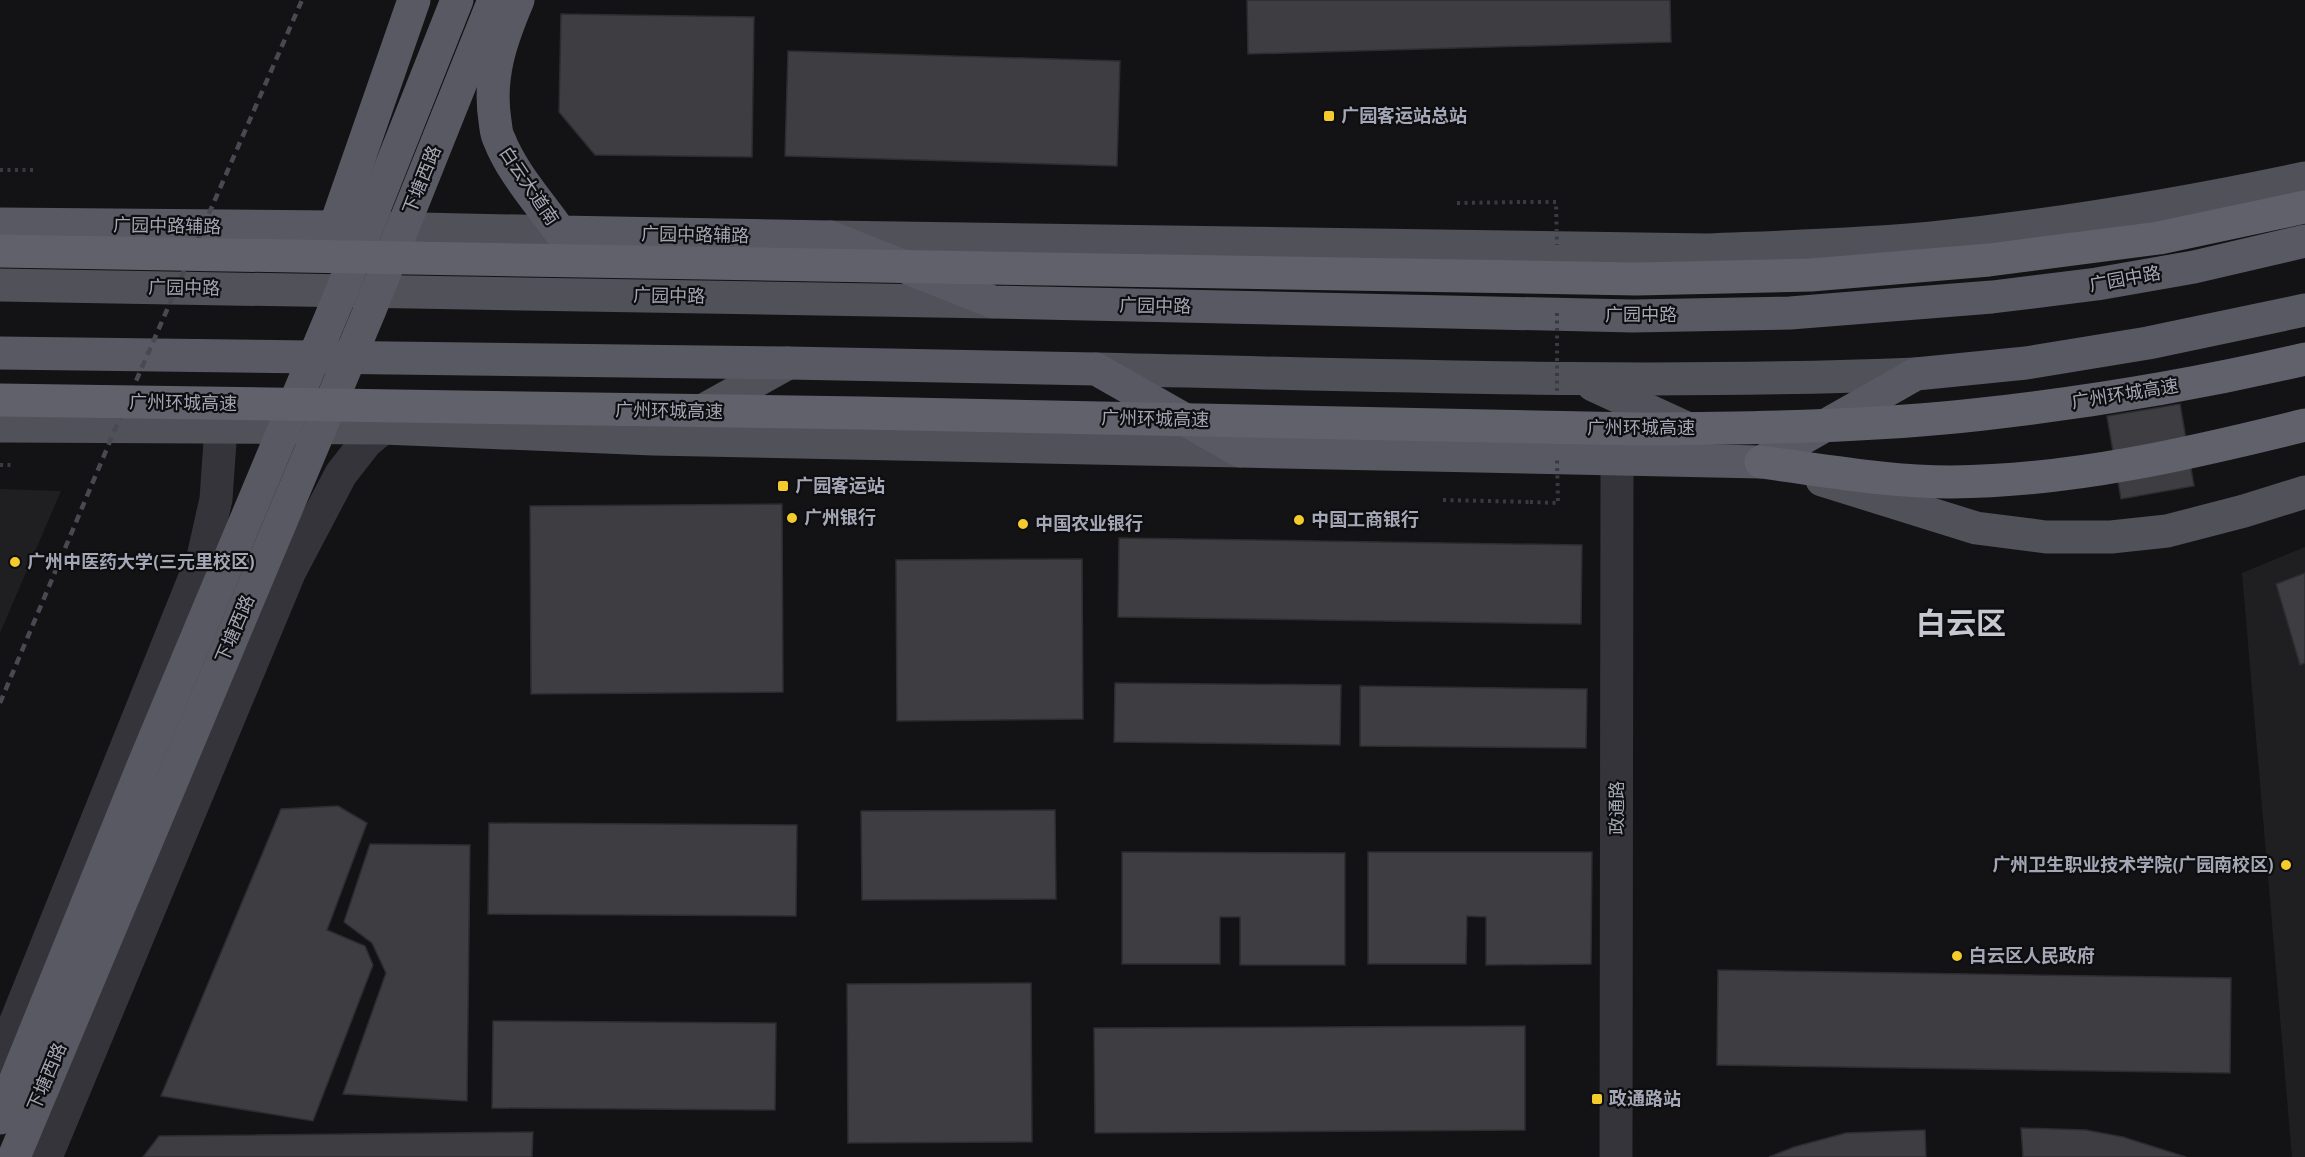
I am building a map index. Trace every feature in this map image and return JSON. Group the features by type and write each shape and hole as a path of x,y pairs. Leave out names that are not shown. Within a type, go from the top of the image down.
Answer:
{"highway":[{"name":"下塘西路","path":"0,1118 143,766 338,300 457,0"},
{"name":"下塘西路","path":"14,1157 369,312 494,0"},
{"name":"白云大道南","path":"518,0 502,39 492,82 493,110 498,138 514,167 560,232"},
{"path":"411,7 411,26 435,50 445,53 470,54 502,39"},
{"path":"335,227 411,7"},
{"path":"0,251 1637,279 1811,275 1989,260 2159,238 2305,207"},
{"name":"广园中路辅路","path":"0,224 335,227"},
{"name":"广园中路辅路","path":"560,232 830,237"},
{"path":"830,237 993,302"},
{"name":"广园中路","path":"993,302 1633,316 1790,313 1992,297 2097,284 2194,267 2305,242"},
{"path":"1761,462 1916,374 2026,363 2296,315"},
{"path":"0,353 1096,369 1240,451 1761,462 1879,477 1949,482 2016,479 2137,464 2305,425"},
{"name":"广州环城高速","path":"0,400 861,413 1627,428 1750,428 1982,415 2127,395 2238,375 2305,359"}],"main road":[{"path":"830,237 1708,250 1834,245 1929,238 2091,218 2218,197 2305,178"},
{"path":"335,227 560,232"},
{"path":"1790,313 1929,238"},
{"name":"广园中路","path":"0,285 993,302"},
{"path":"653,439 788,363"},
{"path":"1096,369 1570,389 1916,374"},
{"path":"1570,389 1761,462 1976,528 2046,537 2111,537 2167,531 2305,492"},
{"path":"0,426 383,428 653,439 1240,451"}],"street":[{"path":"0,1061 203,557 216,499 221,428"},
{"name":"下塘西路","path":"46,1157 290,572 340,474 366,442 383,428"},
{"name":"政通路","path":"1616,1157 1617,459"}],"path":[{"path":"0,170 35,170"},
{"path":"1457,203 1557,202 1557,248"},
{"path":"1557,306 1570,389"},
{"path":"1443,500 1558,503 1557,456"},
{"path":"0,465 11,465"}],"shaded area":[{"name":"广州中医药大学(三元里校区)","path":"0,489 61,491 0,633"},
{"name":"广州卫生职业技术学院(广园南校区)","path":"2305,547 2305,1157 2292,1157 2242,573"}],"building":[{"path":"1247,0 1670,0 1671,42 1248,54"},
{"path":"561,14 754,17 752,157 595,155 559,112"},
{"path":"788,51 1120,61 1117,166 785,156"},
{"path":"2180,404 2194,486 2121,499 2107,416"},
{"path":"782,504 783,692 531,694 530,506"},
{"path":"1119,538 1582,545 1581,624 1118,617"},
{"path":"1082,559 1083,719 897,721 896,560"},
{"path":"2305,573 2305,663 2300,665 2276,584"},
{"path":"1115,683 1341,685 1340,745 1114,742"},
{"path":"1360,686 1587,689 1586,748 1360,746"},
{"path":"338,806 367,823 327,930 365,946 373,965 313,1121 161,1096 281,809"},
{"path":"1055,810 1056,899 862,900 861,811"},
{"path":"489,823 797,825 796,916 488,914"},
{"path":"370,844 470,845 467,1101 343,1094 386,973 372,943 344,922"},
{"path":"1122,852 1345,853 1345,965 1240,965 1240,917 1220,917 1220,964 1122,964"},
{"path":"1368,852 1592,852 1591,964 1486,965 1486,917 1467,916 1466,964 1368,964"},
{"path":"1718,970 2231,978 2230,1073 1717,1065"},
{"path":"1031,983 1032,1142 848,1143 847,984"},
{"path":"493,1021 776,1023 775,1110 492,1108"},
{"path":"1525,1026 1525,1130 1095,1133 1094,1028"},
{"path":"2021,1128 2086,1130 2123,1137 2186,1157 2023,1157"},
{"path":"1925,1130 1926,1157 1769,1157 1794,1147 1846,1133"},
{"path":"533,1132 532,1157 143,1157 159,1136"}],"railway":[{"path":"0,703 116,427 302,0"}],"place":[{"name":"广园客运站总站","path":"1329,116"},
{"name":"广园客运站","path":"783,486"},
{"name":"广州银行","path":"792,518"},
{"name":"中国工商银行","path":"1299,520"},
{"name":"中国农业银行","path":"1023,524"},
{"name":"广州中医药大学(三元里校区)","path":"15,562"},
{"name":"广州卫生职业技术学院(广园南校区)","path":"2286,865"},
{"name":"白云区人民政府","path":"1957,956"},
{"name":"政通路站","path":"1597,1099"}],"district":[{"name":"白云区","path":"1961,623"}]}
